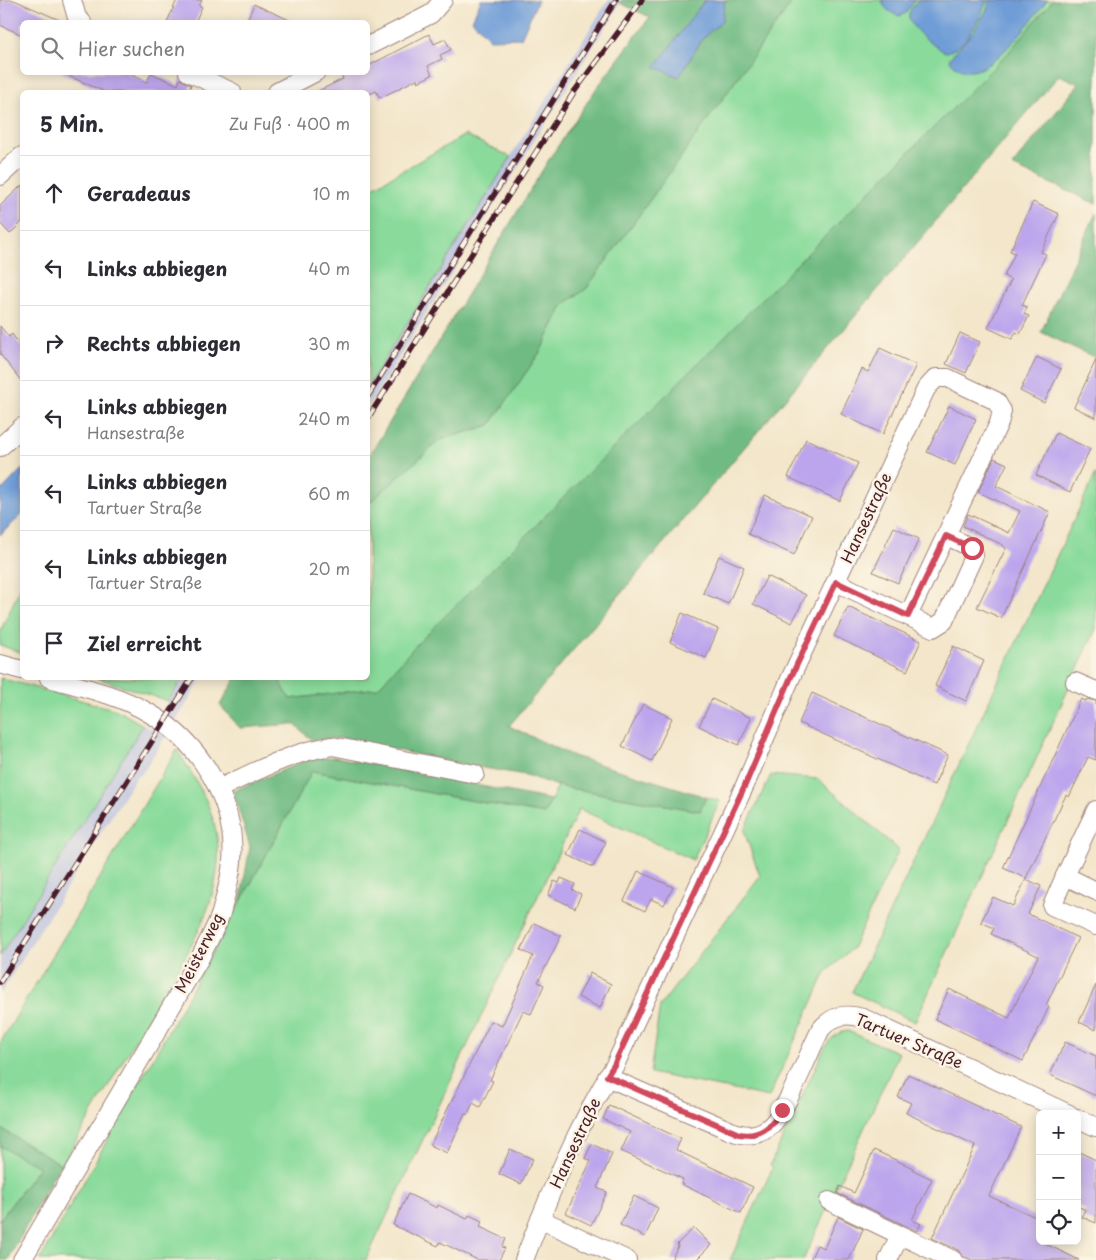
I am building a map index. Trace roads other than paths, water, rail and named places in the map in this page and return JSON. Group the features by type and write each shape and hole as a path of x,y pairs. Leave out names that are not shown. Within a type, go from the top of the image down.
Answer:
{"street":[{"path":"72,0 76,18 79,20"},
{"path":"370,45 431,14 443,0"},
{"path":"195,75 228,90"},
{"path":"281,90 310,75"},
{"path":"0,176 20,158"},
{"name":"Hansestraße","path":"524,1260 564,1163 622,1048 745,785 791,677 926,389 936,378 948,378 996,401 1002,411 999,423 946,536"},
{"path":"0,447 20,429"},
{"path":"836,582 933,628 944,621 974,555 972,548 946,536 908,616"},
{"path":"0,664 20,669"},
{"name":"Meisterweg","path":"22,1260 200,958 221,914 232,861 228,822 218,789 210,773 189,744 164,722 148,712 116,698 56,680"},
{"path":"1076,682 1096,691"},
{"path":"218,789 274,763 312,749 332,746 475,774"},
{"path":"1096,810 1052,906 1096,926"},
{"path":"1065,876 1096,890"},
{"name":"Tartuer Straße","path":"607,1076 731,1131 746,1135 757,1134 770,1126 782,1110 821,1029 832,1019 849,1015 863,1018 1060,1110"},
{"path":"1081,1120 1096,1127"},
{"path":"829,1201 953,1260"},
{"path":"540,1219 627,1260"},
{"path":"888,1260 900,1235"}],"water":[{"path":"481,0 538,0 521,38 490,39 472,20"},
{"path":"705,0 725,0 722,21 703,38 679,77 655,67"},
{"path":"882,0 915,0 906,13 900,16 888,10"},
{"path":"918,0 987,0 977,23 966,39 953,50 946,52 936,47 924,37 910,21 910,13"},
{"path":"990,0 1047,0 1020,34 995,59 983,67 971,71 960,69 949,59 974,31"},
{"path":"20,471 20,517 0,535 0,492"}],"railway":[{"path":"370,393 616,0"},
{"path":"370,415 574,92 642,0"},
{"path":"0,982 191,680"}]}
